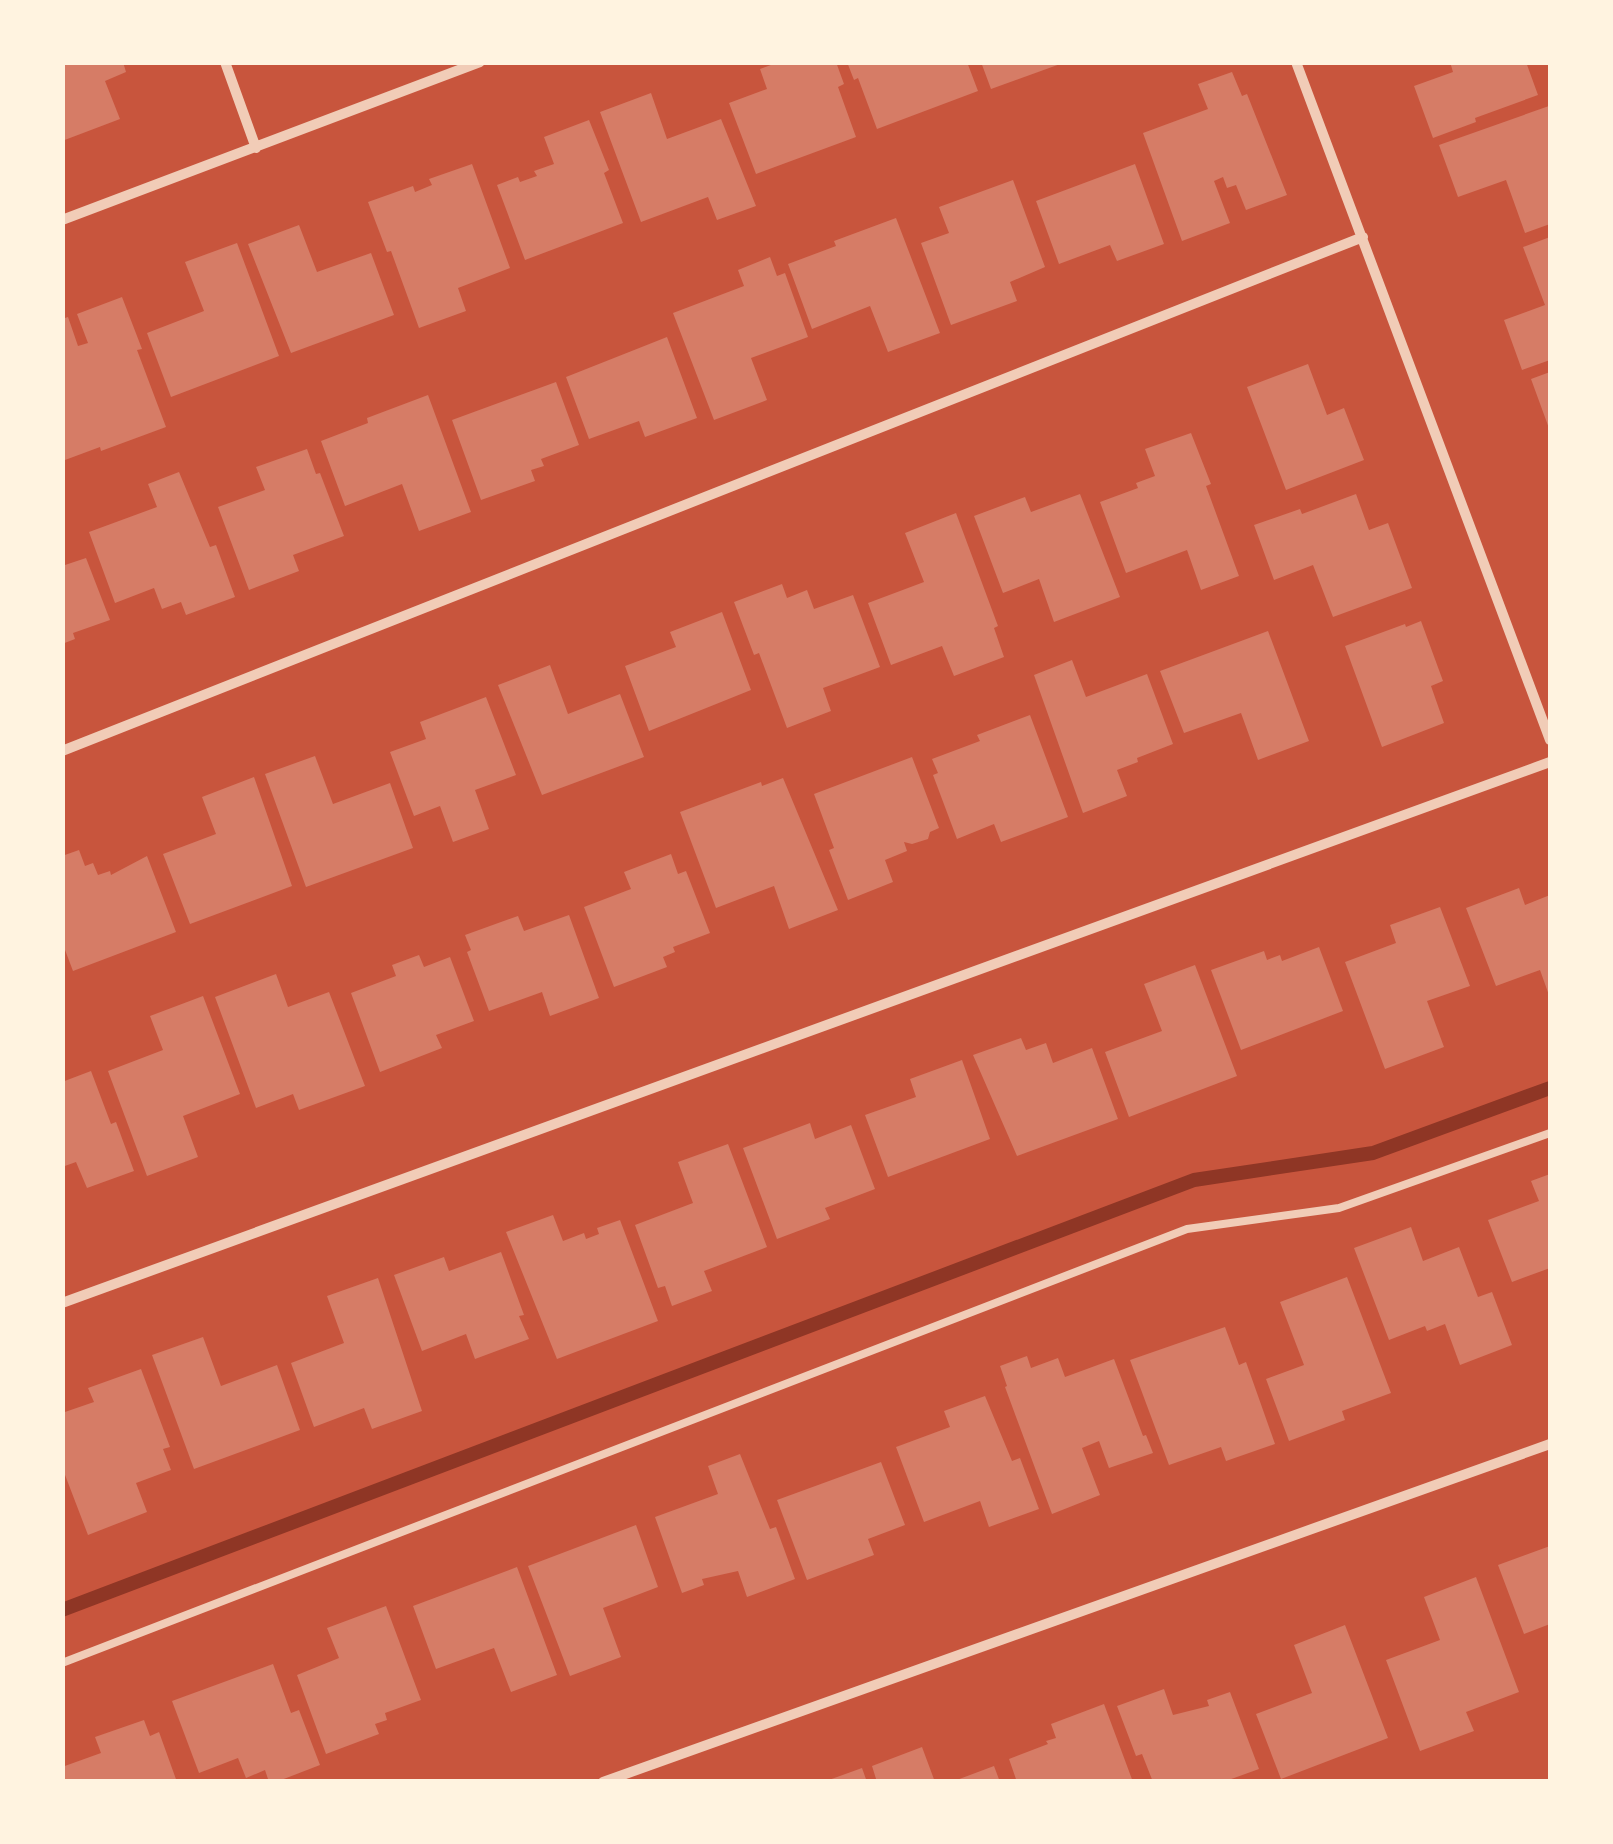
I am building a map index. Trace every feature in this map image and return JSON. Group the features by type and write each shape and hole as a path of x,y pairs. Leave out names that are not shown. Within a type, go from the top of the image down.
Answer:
{"street":[{"path":"224,62 256,148"},
{"path":"62,220 480,62"},
{"path":"1296,62 1550,740"},
{"path":"62,752 1363,238"},
{"path":"62,1303 1550,762"},
{"path":"603,1782 1550,1444"}],"lane":[{"path":"62,1662 1187,1229 1339,1208 1550,1133"}],"building":[{"path":"62,62 123,62 126,72 105,81 120,119 62,141"},
{"path":"779,62 836,62 844,84 838,87 856,137 756,174 729,103 767,89 760,69"},
{"path":"847,62 967,62 978,91 877,129 858,78 854,80"},
{"path":"981,62 1063,62 1063,63 991,89"},
{"path":"1450,62 1526,62 1538,95 1433,138 1414,86 1453,72"},
{"path":"1232,72 1242,96 1247,94 1287,195 1246,210 1236,185 1227,188 1223,177 1214,181 1230,223 1182,241 1143,133 1208,109 1198,84"},
{"path":"651,93 667,139 721,119 756,206 717,220 708,197 641,222 600,112"},
{"path":"1549,106 1550,224 1525,233 1506,180 1458,197 1439,145"},
{"path":"589,120 609,170 604,173 623,223 525,260 497,185 518,177 520,182 537,176 534,171 554,164 544,137"},
{"path":"472,164 510,268 458,288 466,311 419,328 368,202 413,186 415,192 432,185 429,179"},
{"path":"1135,164 1164,244 1117,261 1110,245 1059,264 1036,201"},
{"path":"1013,180 1045,267 1010,282 1017,301 951,325 921,243 949,233 939,207"},
{"path":"896,218 940,333 888,352 870,306 812,329 788,264 836,246 834,241"},
{"path":"299,225 317,272 371,253 394,315 291,353 248,244"},
{"path":"1550,237 1550,360 1522,370 1504,320 1545,305 1523,247"},
{"path":"237,243 279,356 171,397 147,333 204,311 185,262"},
{"path":"770,257 777,276 785,273 808,337 751,358 767,400 714,420 673,313 744,286 738,270"},
{"path":"122,297 166,427 65,460 62,319 68,317 78,346 88,343 77,314"},
{"path":"667,337 697,418 645,437 639,421 589,439 566,377"},
{"path":"1308,364 1327,415 1344,408 1364,460 1286,490 1247,387"},
{"path":"1550,372 1550,431 1531,379"},
{"path":"556,382 579,445 541,459 544,466 531,470 535,481 481,500 452,420"},
{"path":"428,395 471,512 419,531 402,484 345,506 321,441"},
{"path":"1191,433 1239,576 1201,590 1187,550 1126,573 1100,502 1138,488 1136,483 1155,476 1145,449"},
{"path":"307,449 344,536 293,555 299,571 249,590 218,507 265,490 256,467"},
{"path":"179,472 210,547 216,545 235,597 186,615 181,602 162,609 154,588 115,603 89,532 157,507 148,484"},
{"path":"1080,494 1120,597 1054,622 1039,579 1003,593 974,516 1025,497 1031,512"},
{"path":"1356,494 1369,530 1388,523 1412,588 1333,617 1313,565 1274,580 1254,525 1300,509 1302,514"},
{"path":"956,513 998,626 994,628 1004,657 954,676 942,646 891,665 868,603 924,582 905,533"},
{"path":"86,558 110,620 73,633 75,639 62,644 62,566"},
{"path":"782,584 787,598 807,590 814,609 853,595 880,667 823,688 831,711 787,728 759,653 754,655 734,602"},
{"path":"722,612 751,690 649,731 625,666 676,647 670,632"},
{"path":"1421,621 1443,681 1431,686 1444,723 1382,747 1345,646"},
{"path":"1268,631 1309,741 1258,760 1241,713 1184,733 1160,671"},
{"path":"1072,660 1086,697 1147,674 1173,744 1117,770 1127,796 1083,813 1034,675"},
{"path":"550,665 568,714 620,694 644,757 542,795 498,685"},
{"path":"486,697 516,775 475,790 489,829 453,842 440,806 414,816 390,752 426,739 420,722"},
{"path":"1030,715 1068,817 1001,842 994,824 957,839 933,775 938,773 932,759 980,741 977,735"},
{"path":"315,756 333,804 390,783 413,848 306,887 265,774"},
{"path":"912,757 939,828 930,832 928,839 904,842 907,851 885,860 893,882 848,900 814,794"},
{"path":"254,777 292,886 190,924 163,854 216,834 202,797"},
{"path":"783,778 838,910 789,929 774,886 716,908 680,812 761,782 762,786"},
{"path":"79,850 85,866 93,863 98,875 110,871 111,875 147,856 176,932 73,971 62,942 62,856"},
{"path":"671,854 678,874 686,871 710,933 673,947 675,952 663,957 667,967 614,987 584,907 631,889 624,872"},
{"path":"1519,888 1525,905 1550,895 1550,998 1540,970 1496,986 1466,908"},
{"path":"1440,907 1470,986 1427,1001 1444,1047 1385,1069 1345,962 1396,943 1390,925"},
{"path":"569,915 599,998 550,1016 542,992 489,1011 467,952 471,950 465,935 518,916 524,931"},
{"path":"1319,947 1343,1011 1241,1050 1211,970 1264,951 1267,960 1280,955 1282,961"},
{"path":"419,955 424,967 450,957 474,1021 436,1035 442,1048 380,1072 351,993 396,976 392,965"},
{"path":"1195,965 1237,1076 1129,1117 1105,1052 1162,1031 1144,984"},
{"path":"276,974 288,1007 329,992 365,1086 299,1110 293,1094 256,1108 215,997"},
{"path":"203,996 240,1094 183,1116 198,1157 147,1176 108,1071 163,1050 150,1016"},
{"path":"1021,1038 1026,1050 1046,1043 1053,1063 1092,1048 1118,1119 1017,1156 973,1055"},
{"path":"962,1060 990,1139 888,1177 865,1115 916,1097 910,1079"},
{"path":"91,1071 134,1171 87,1188 76,1162 62,1167 62,1082"},
{"path":"810,1123 815,1139 851,1125 875,1189 825,1208 830,1219 777,1239 743,1148"},
{"path":"728,1144 767,1247 704,1271 712,1291 672,1306 665,1286 658,1288 635,1225 693,1203 678,1162"},
{"path":"1550,1174 1550,1268 1512,1282 1488,1220 1539,1201 1531,1181"},
{"path":"553,1215 563,1241 584,1233 586,1239 599,1234 597,1228 620,1220 658,1321 557,1359 506,1232"},
{"path":"1411,1227 1423,1261 1459,1247 1478,1297 1492,1292 1512,1345 1460,1365 1445,1324 1427,1331 1425,1326 1389,1340 1354,1248"},
{"path":"501,1252 529,1339 475,1359 466,1334 422,1351 394,1275 444,1257 449,1271"},
{"path":"1347,1277 1391,1393 1342,1411 1345,1420 1289,1441 1266,1379 1304,1365 1280,1302"},
{"path":"378,1278 422,1411 372,1429 364,1408 314,1427 291,1363 344,1343 327,1296"},
{"path":"1225,1327 1239,1365 1246,1362 1275,1444 1226,1461 1221,1447 1169,1465 1130,1360"},
{"path":"203,1337 221,1386 277,1365 300,1430 194,1469 152,1355"},
{"path":"1027,1356 1031,1368 1058,1358 1065,1377 1114,1359 1153,1453 1109,1468 1099,1441 1082,1448 1100,1495 1052,1514 1000,1366"},
{"path":"141,1369 170,1447 163,1449 171,1470 136,1483 147,1512 88,1535 62,1467 62,1413 94,1402 88,1388"},
{"path":"985,1396 1012,1461 1020,1458 1039,1509 989,1527 980,1501 924,1522 896,1447 950,1427 944,1411"},
{"path":"740,1454 770,1529 776,1527 795,1579 747,1597 738,1571 702,1579 704,1585 682,1593 655,1517 718,1494 708,1466"},
{"path":"881,1462 905,1525 868,1539 874,1555 807,1580 777,1500"},
{"path":"636,1525 658,1587 603,1608 621,1657 570,1676 528,1566"},
{"path":"1550,1546 1550,1624 1524,1634 1498,1565"},
{"path":"517,1567 557,1675 511,1692 494,1648 436,1669 413,1606"},
{"path":"1476,1577 1519,1692 1466,1712 1474,1731 1420,1751 1386,1660 1440,1640 1424,1597"},
{"path":"386,1606 421,1700 385,1713 387,1720 375,1724 379,1734 326,1754 297,1675 339,1658 327,1628"},
{"path":"1345,1625 1388,1738 1281,1779 1256,1714 1312,1693 1294,1645"},
{"path":"273,1664 291,1713 299,1710 320,1765 276,1782 269,1782 265,1770 246,1778 238,1758 199,1773 172,1701"},
{"path":"1164,1689 1173,1715 1209,1706 1207,1700 1230,1692 1259,1769 1223,1782 1153,1782 1142,1754 1136,1756 1117,1706"},
{"path":"1104,1704 1133,1782 1017,1782 1009,1759 1056,1738 1051,1724"},
{"path":"144,1720 150,1736 159,1732 177,1782 65,1782 62,1767 101,1753 95,1737"},
{"path":"922,1747 935,1782 877,1782 872,1766"},
{"path":"994,1766 1000,1782 954,1782 954,1781"},
{"path":"862,1768 867,1782 826,1782 826,1781"}],"waterway":[{"path":"62,1610 1194,1180 1373,1153 1550,1088"}]}
